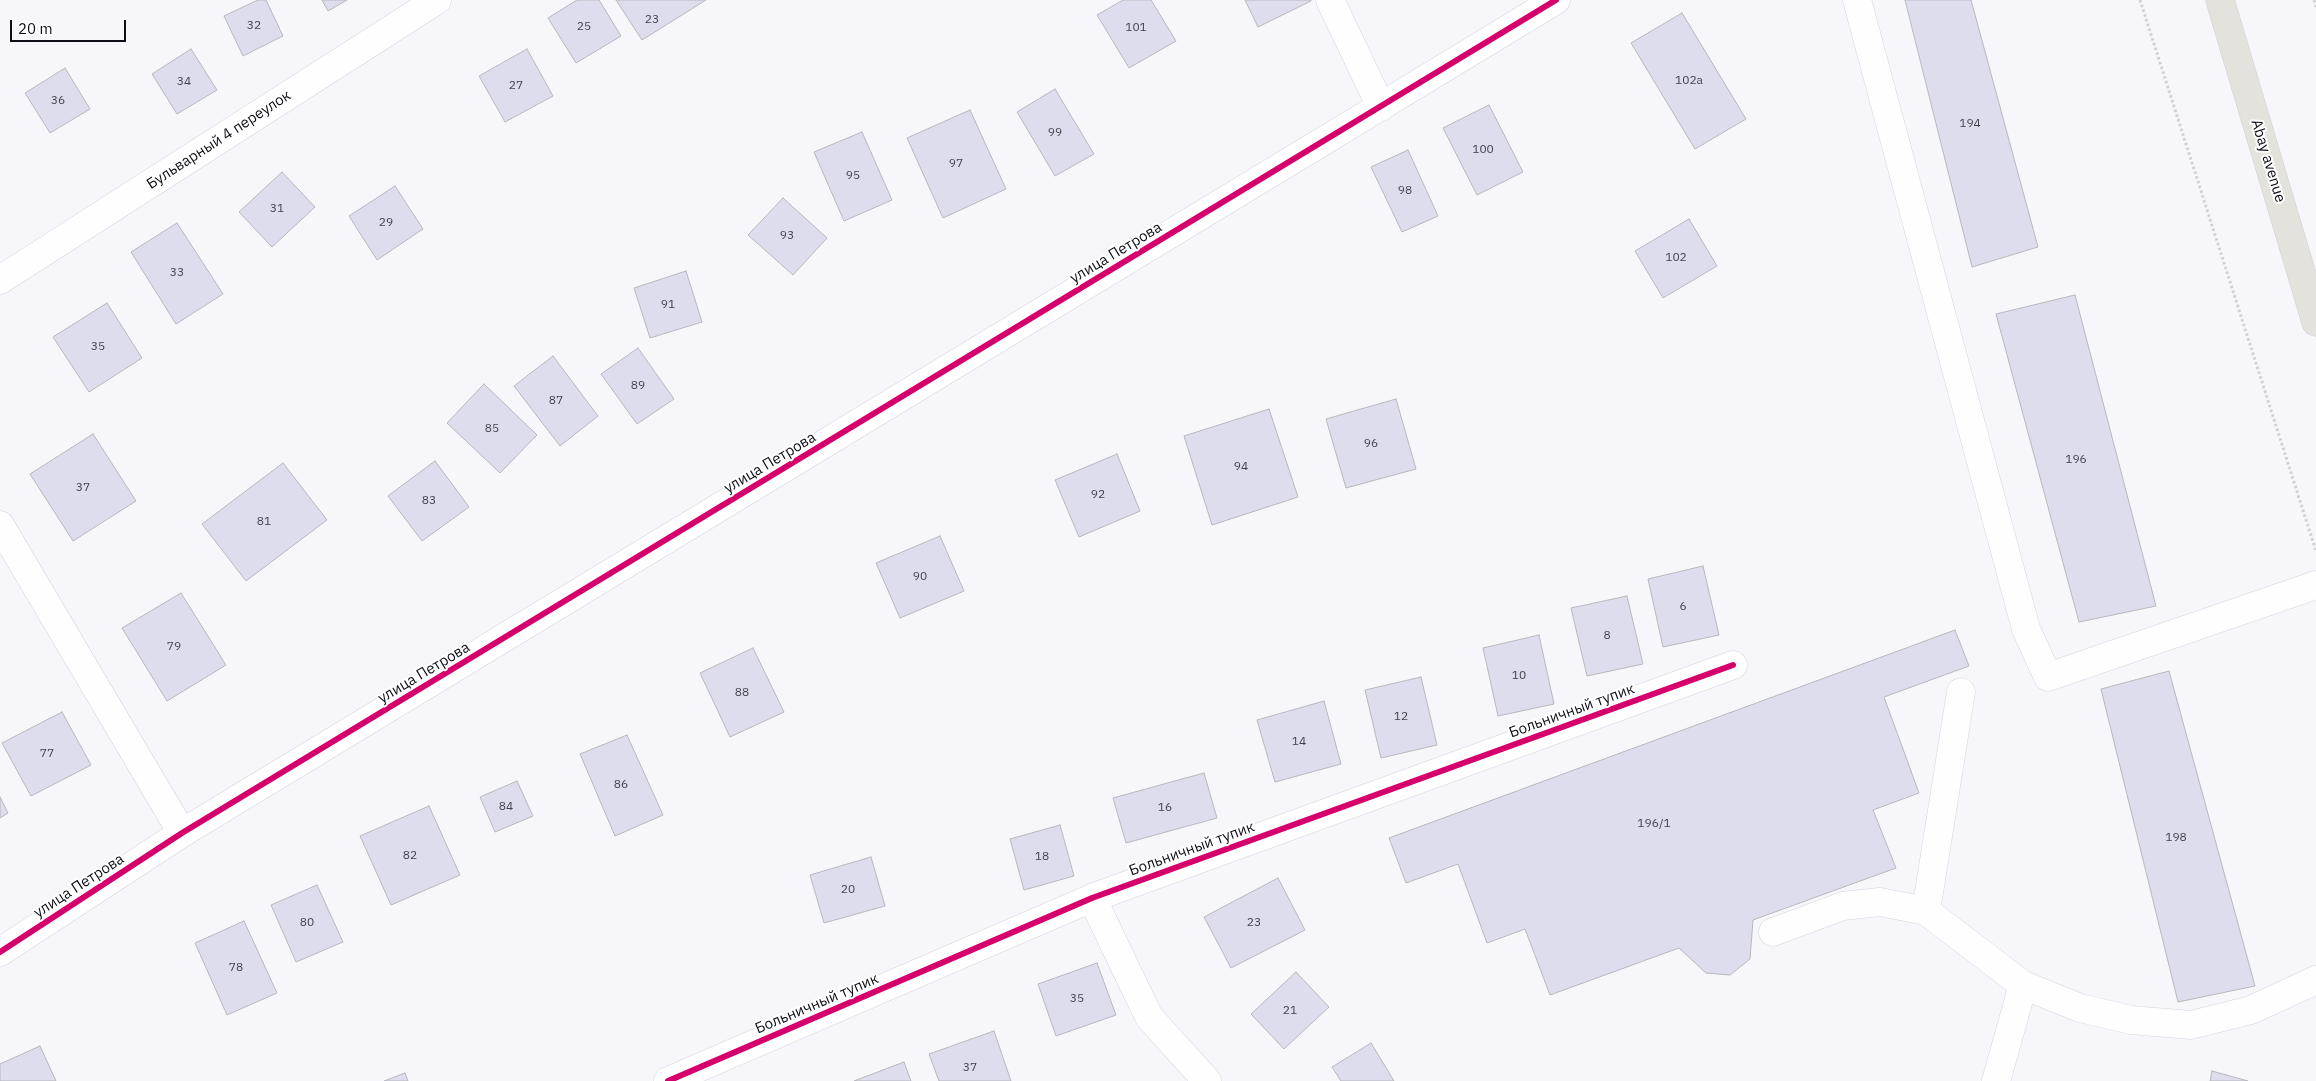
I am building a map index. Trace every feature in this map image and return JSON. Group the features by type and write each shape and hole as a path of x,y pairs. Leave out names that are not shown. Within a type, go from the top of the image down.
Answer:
{"main road":[{"name":"Abay avenue","path":"2220,0 2316,322"}],"street":[{"name":"Бульварный 4 переулок","path":"0,280 437,0"},
{"path":"1330,0 1381,107"},
{"name":"улица Петрова","path":"0,952 182,833 1556,0"},
{"path":"1857,0 2026,629 2048,678 2316,585"},
{"path":"0,525 182,833"},
{"name":"Больничный тупик","path":"668,1081 1092,898 1733,665"},
{"path":"1926,911 1961,692"},
{"path":"1092,898 1149,1017 1207,1081"},
{"path":"1773,932 1844,906 1880,902 1926,911 2024,986 2080,1008 2131,1020 2191,1025 2251,1010 2316,980"},
{"path":"1996,1081 2024,986"}],"path":[{"path":"2140,0 2316,551"},
{"path":"2314,0 2316,6"}],"building":[{"path":"258,0 266,0 283,36 243,56 224,16"},
{"path":"322,0 347,0 328,11"},
{"path":"577,0 599,0 621,36 576,63 548,18"},
{"path":"616,0 706,0 642,40"},
{"path":"1123,0 1151,0 1176,41 1129,68 1097,15"},
{"path":"1245,0 1311,0 1311,1 1258,27"},
{"path":"1905,0 1971,0 2038,247 1972,267"},
{"path":"1682,13 1746,119 1695,149 1631,43"},
{"path":"191,49 217,90 177,114 152,74"},
{"path":"527,49 553,96 505,122 479,76"},
{"path":"65,68 90,109 50,133 25,93"},
{"path":"1055,89 1094,154 1055,176 1017,112"},
{"path":"1489,105 1523,172 1477,195 1443,128"},
{"path":"970,110 1006,189 943,218 907,138"},
{"path":"862,132 892,200 844,221 814,152"},
{"path":"1408,150 1438,216 1402,232 1371,167"},
{"path":"282,172 315,207 272,247 239,212"},
{"path":"395,186 423,229 377,260 349,216"},
{"path":"783,198 827,238 793,275 748,235"},
{"path":"1689,219 1717,266 1663,298 1635,251"},
{"path":"177,223 223,294 176,324 131,252"},
{"path":"686,271 702,322 650,338 634,288"},
{"path":"2075,295 2156,606 2079,622 1996,314"},
{"path":"107,303 142,358 89,392 53,337"},
{"path":"638,348 674,399 637,424 601,374"},
{"path":"553,356 598,416 560,446 514,386"},
{"path":"484,384 537,435 500,473 447,423"},
{"path":"1396,399 1416,469 1346,488 1326,419"},
{"path":"1269,409 1298,497 1212,525 1184,436"},
{"path":"93,434 136,501 73,541 30,474"},
{"path":"1117,454 1140,511 1079,537 1055,480"},
{"path":"435,461 469,507 422,541 388,496"},
{"path":"283,463 327,520 246,581 202,524"},
{"path":"940,536 964,591 900,618 876,563"},
{"path":"1703,566 1719,635 1663,647 1648,579"},
{"path":"181,593 226,665 167,701 122,628"},
{"path":"1627,596 1643,664 1587,676 1571,608"},
{"path":"1955,630 1969,666 1884,697 1919,793 1873,810 1896,868 1753,920 1750,959 1730,975 1706,973 1679,948 1550,995 1525,929 1487,943 1458,864 1406,883 1389,838"},
{"path":"1539,635 1554,704 1498,716 1483,648"},
{"path":"753,648 784,712 730,737 700,673"},
{"path":"2169,671 2255,986 2178,1002 2101,689"},
{"path":"1421,677 1437,745 1381,758 1365,690"},
{"path":"1324,701 1341,764 1275,782 1257,720"},
{"path":"62,712 91,765 31,796 2,743"},
{"path":"627,735 663,815 615,836 580,754"},
{"path":"1204,773 1217,818 1126,843 1113,798"},
{"path":"517,781 533,816 495,832 480,797"},
{"path":"0,797 8,813 0,818"},
{"path":"429,806 460,875 391,905 360,836"},
{"path":"1060,825 1074,876 1024,890 1010,839"},
{"path":"871,857 885,906 824,923 810,875"},
{"path":"1278,878 1305,930 1231,968 1204,917"},
{"path":"317,885 343,942 296,962 271,905"},
{"path":"244,921 277,993 227,1015 195,943"},
{"path":"1097,963 1116,1015 1056,1036 1038,984"},
{"path":"1296,972 1329,1007 1284,1049 1251,1014"},
{"path":"994,1031 1011,1081 939,1081 929,1054"},
{"path":"1371,1043 1394,1081 1341,1081 1332,1067"},
{"path":"40,1046 56,1081 0,1081 0,1064"},
{"path":"904,1062 911,1081 854,1081"},
{"path":"2212,1071 2248,1081 2210,1081"},
{"path":"405,1073 408,1081 384,1081"}],"cycle path":[{"path":"0,952 182,833 1556,0"},
{"path":"668,1081 1092,898 1733,665"}]}
